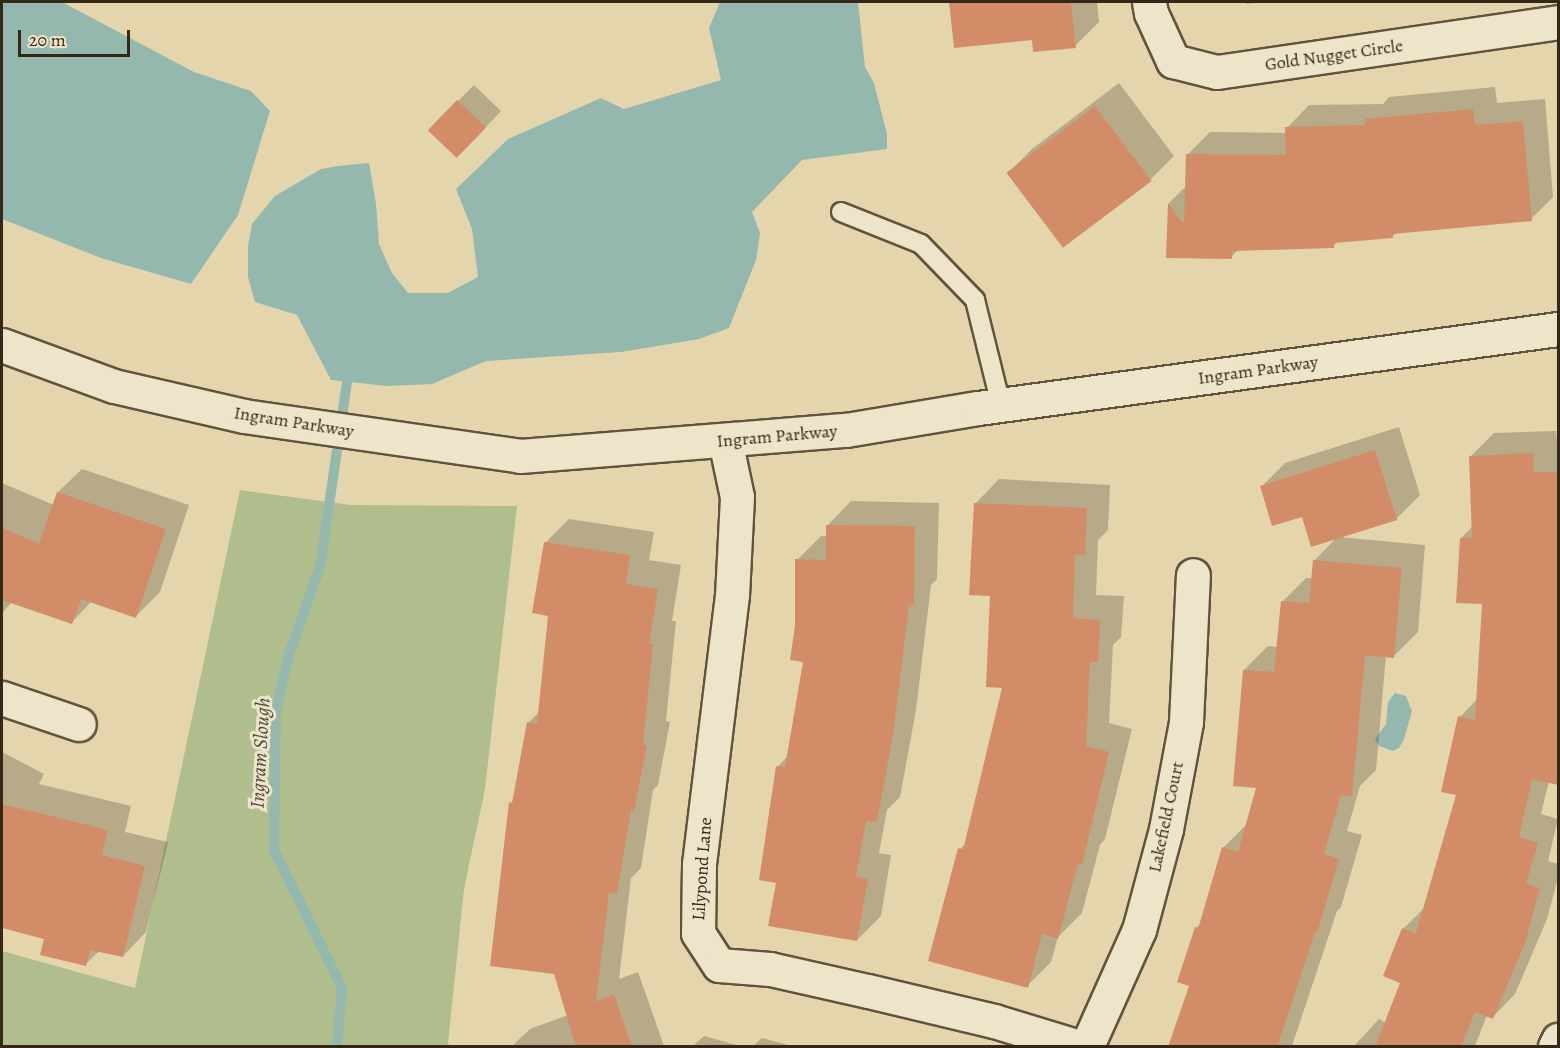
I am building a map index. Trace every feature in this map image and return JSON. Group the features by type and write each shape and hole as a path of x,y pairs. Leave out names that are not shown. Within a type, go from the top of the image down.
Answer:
{"street":[{"name":"Gold Nugget Circle","path":"1149,2 1151,13 1173,61 1217,72 1558,22"},
{"name":"Ingram Parkway","path":"2,345 114,386 244,416 520,456 846,430 1001,405 1558,329"},
{"name":"Lilypond Lane","path":"725,440 737,497 733,584 699,864 698,933 719,964 770,969 868,991 993,1021 1076,1047"},
{"name":"Lakefield Court","path":"1087,1047 1139,930 1166,829 1186,722 1193,575"},
{"path":"2,698 79,724"},
{"path":"1555,1047 1558,1040"}],"lane":[{"path":"841,212 921,244 975,300 1001,405"}],"green space":[{"path":"240,490 351,505 517,506 485,789 464,889 448,1043 450,1046 2,1046 2,951 135,988"}],"water":[{"path":"2,2 62,2 194,72 251,91 270,111 238,215 191,284 101,258 2,219"},
{"path":"720,2 858,2 865,67 874,83 887,134 887,149 802,160 752,212 760,233 756,260 729,328 699,339 621,352 486,361 432,384 387,386 331,380 297,315 255,302 248,277 248,246 252,224 275,196 321,169 338,166 369,163 376,204 379,244 392,273 408,293 448,293 478,277 472,229 456,189 508,139 601,98 624,109 721,80 709,28"},
{"path":"1395,693 1406,696 1412,711 1404,739 1399,748 1393,751 1379,746 1375,739 1386,724 1388,702"}],"building":[{"path":"949,2 1071,2 1076,48 1033,52 1032,40 954,48"},
{"path":"457,100 486,128 457,158 428,130"},
{"path":"1095,106 1152,181 1063,248 1006,173"},
{"path":"1473,109 1475,125 1523,121 1532,221 1393,234 1393,238 1334,243 1334,248 1232,251 1232,259 1166,258 1168,203 1184,224 1186,154 1286,155 1285,127 1365,125 1365,119"},
{"path":"1375,450 1397,520 1311,547 1302,517 1272,526 1260,486"},
{"path":"1533,453 1534,472 1558,472 1558,785 1532,779 1519,837 1538,843 1526,884 1540,888 1525,943 1493,1019 1475,1012 1461,1047 1375,1047 1400,983 1383,976 1402,928 1416,933 1456,795 1441,792 1458,716 1475,720 1482,604 1456,603 1460,538 1472,538 1469,456"},
{"path":"57,492 166,529 136,618 81,599 72,624 2,600 2,528 39,544"},
{"path":"974,503 1087,508 1085,555 1075,555 1073,618 1100,620 1098,662 1090,662 1086,746 1109,752 1082,865 1078,864 1058,939 1042,934 1028,988 928,961 958,848 963,850 1002,688 986,687 990,596 969,595"},
{"path":"826,525 915,526 914,605 909,605 893,735 877,822 866,821 856,877 868,879 857,941 768,926 776,883 759,880 776,766 785,767 803,662 790,660 795,626 795,559 826,560"},
{"path":"544,542 630,555 626,584 658,589 649,644 653,644 643,745 647,745 634,811 631,810 617,894 609,893 596,1002 614,994 632,1047 576,1047 554,974 490,966 509,802 512,803 527,722 537,724 548,616 532,613"},
{"path":"1313,560 1402,568 1394,658 1365,655 1352,796 1341,795 1324,854 1339,859 1317,933 1315,932 1277,1047 1168,1047 1189,986 1177,982 1195,927 1198,929 1222,847 1238,852 1256,788 1233,786 1243,670 1274,672 1281,601 1309,603"},
{"path":"2,804 108,830 102,855 145,866 123,957 90,950 86,966 40,955 44,939 2,928"}],"waterway":[{"name":"Ingram Slough","path":"337,1046 342,988 274,850 276,711 289,654 320,567 347,382"}]}
